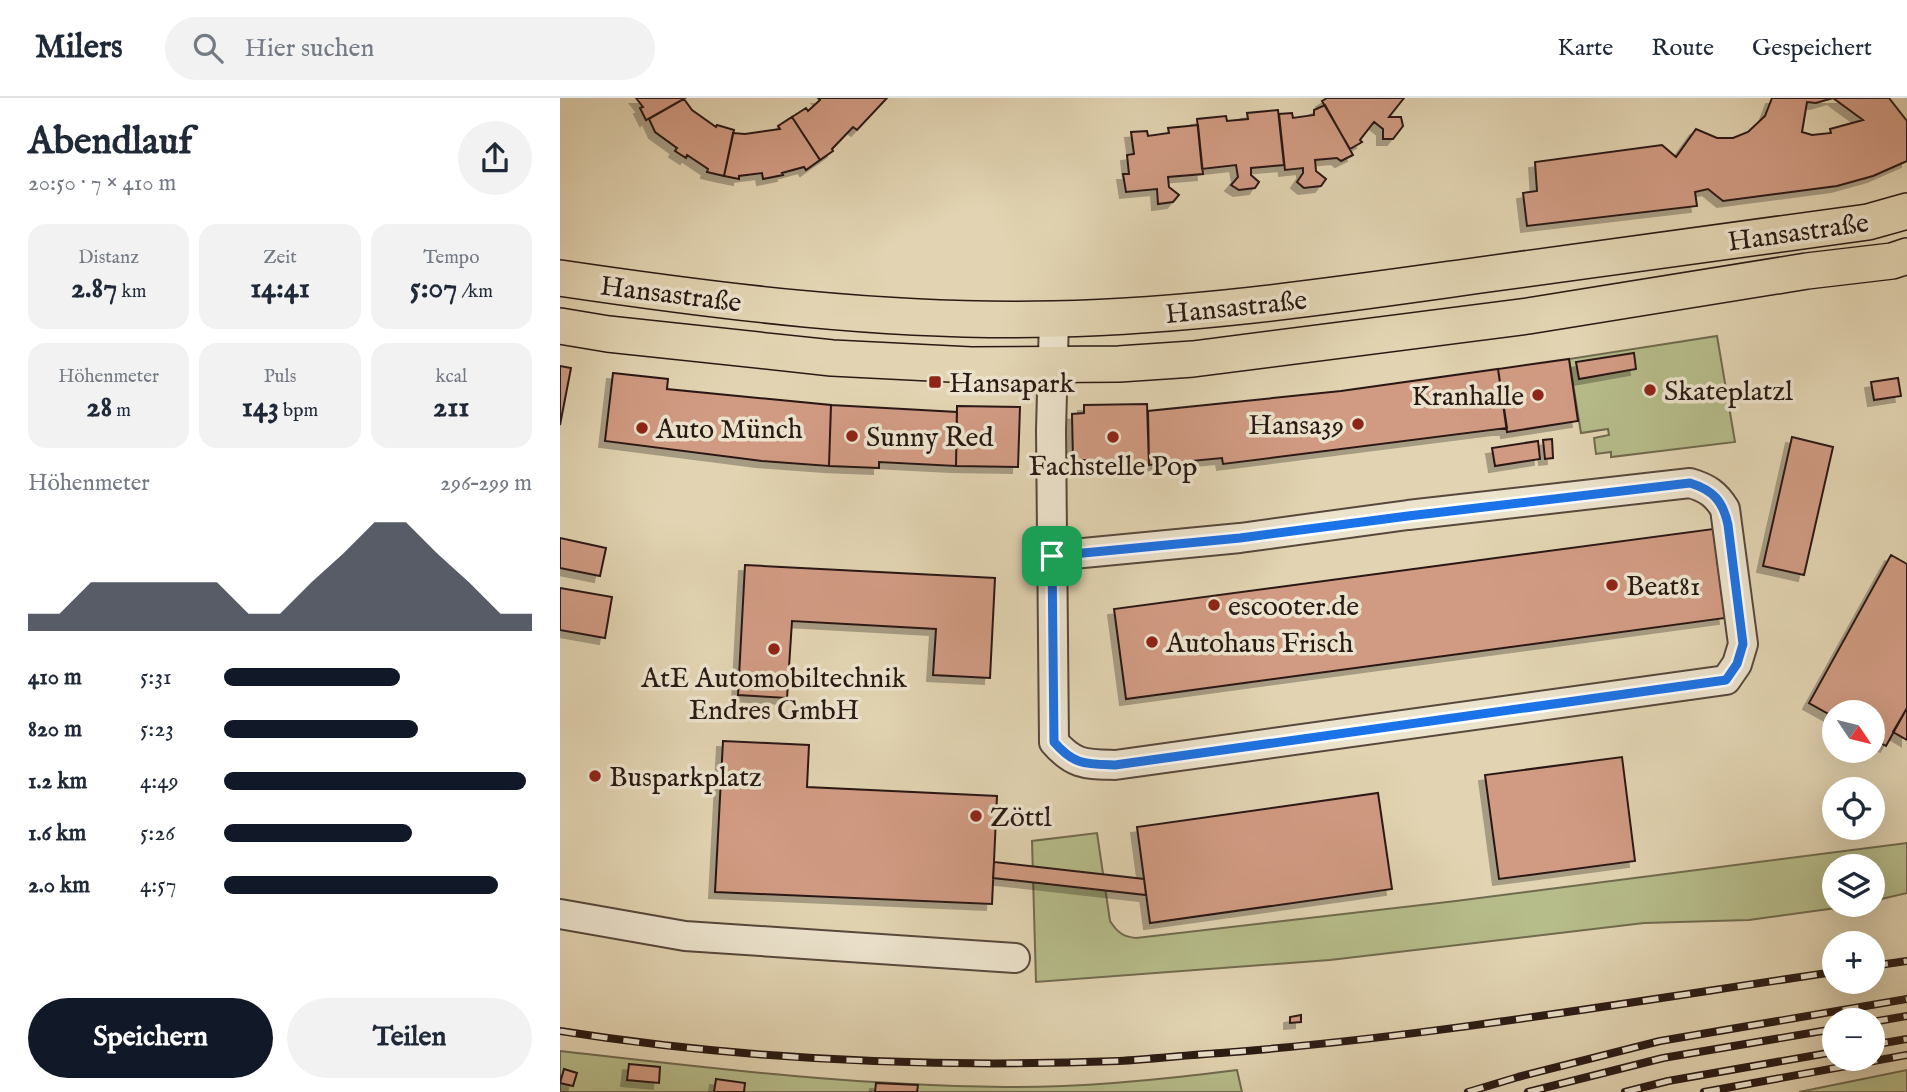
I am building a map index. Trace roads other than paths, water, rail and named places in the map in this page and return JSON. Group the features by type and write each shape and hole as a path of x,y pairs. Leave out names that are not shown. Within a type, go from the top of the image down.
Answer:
{"main road":[{"name":"Hansastraße","path":"560,278 815,311 915,317 1054,319 1145,314 1351,294 1868,222 1907,211"},
{"name":"Hansastraße","path":"560,326 608,334 832,358 1052,366 1193,359 1528,316 1807,271 1902,260"}],"lane":[{"path":"1052,556 1240,538 1690,483 1705,488 1718,497 1725,509 1743,644 1737,664 1726,680 1115,765 1089,764 1068,758 1054,742 1052,556 1052,366 1054,319"},
{"path":"560,914 685,936 1015,958"}],"railway":[{"path":"1885,964 1907,961"},
{"path":"560,1031 699,1049 839,1060 979,1063 1119,1061 1375,1038 1822,974"},
{"path":"1468,1092 1660,1041 1907,999"},
{"path":"1885,1020 1907,1016"},
{"path":"1528,1092 1663,1058 1822,1031"},
{"path":"1885,1043 1907,1039"},
{"path":"1625,1092 1668,1081 1822,1054"},
{"path":"1704,1092 1907,1055"}],"place":[{"name":"Hansapark","path":"935,382"},
{"name":"Skateplatzl","path":"1650,390"},
{"name":"Kranhalle","path":"1538,395"},
{"name":"Hansa39","path":"1358,424"},
{"name":"Auto Münch","path":"642,428"},
{"name":"Sunny Red","path":"852,436"},
{"name":"Fachstelle Pop","path":"1113,437"},
{"name":"Beat81","path":"1612,585"},
{"name":"escooter.de","path":"1214,605"},
{"name":"Autohaus Frisch","path":"1152,642"},
{"name":"AtE Automobiltechnik Endres GmbH","path":"774,649"},
{"name":"Busparkplatz","path":"595,776"},
{"name":"Zöttl","path":"976,816"}]}
